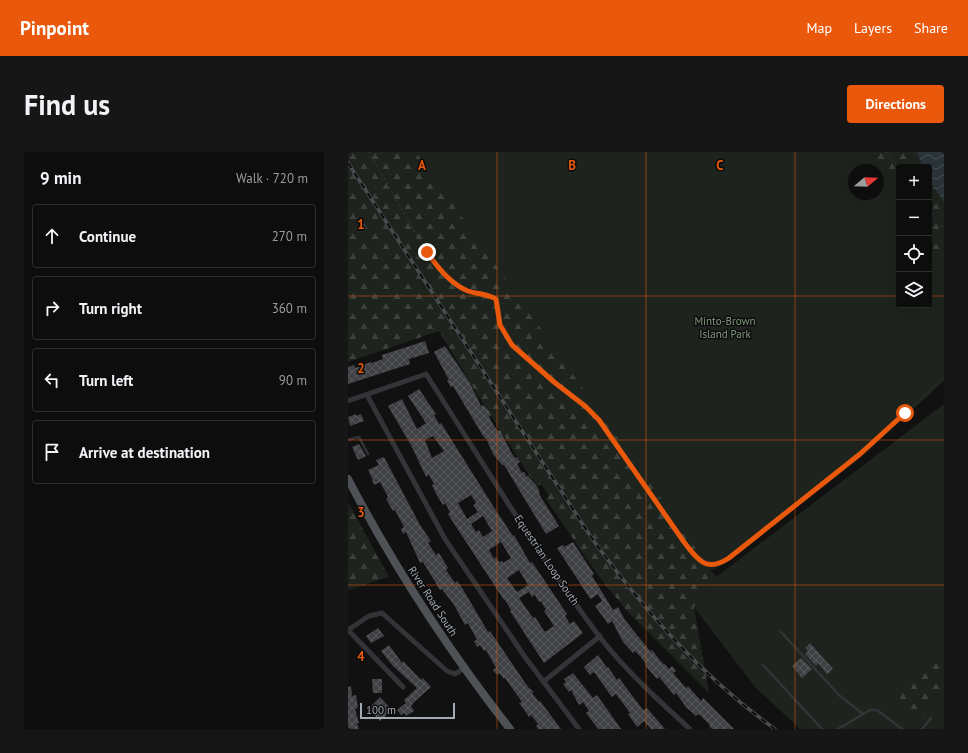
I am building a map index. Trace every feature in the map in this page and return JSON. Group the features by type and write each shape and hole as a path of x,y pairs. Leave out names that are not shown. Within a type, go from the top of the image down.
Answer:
{"main road":[{"name":"River Road South","path":"348,479 400,570 464,668 510,729"}],"street":[{"name":"Equestrian Loop South","path":"367,394 426,374 540,550 600,636 637,677 690,729"},
{"path":"348,401 367,394 445,539 510,636 579,729"},
{"path":"403,687 348,630 369,616 382,613 447,671 455,674 464,668"},
{"path":"543,682 600,636"}],"lane":[{"path":"348,440 359,437 368,454"},
{"path":"780,632 840,696 863,714"},
{"path":"763,666 822,729"},
{"path":"838,729 870,710 877,710 902,729"},
{"path":"922,729 931,718"}],"path":[{"path":"369,152 419,239 438,266 452,281 467,290 496,299 500,325 512,345 554,382 585,406 599,420 684,542 704,563 716,565 729,558 860,454 944,377"},
{"path":"886,152 896,165"},
{"path":"932,213 944,228"}],"green space":[{"path":"348,152 416,152 716,577 694,607 709,693 627,611 597,574 546,499 549,496 541,484 538,486 529,475 439,331 348,362"},
{"name":"Minto-Brown Island Park","path":"357,152 944,152 944,381 866,453 726,563 714,570 704,568"},
{"path":"869,152 944,152 944,281 932,244 932,164 896,164 896,176"},
{"path":"944,404 944,729 800,729 755,687 694,607 716,577"},
{"path":"348,502 389,577 348,590"},
{"path":"944,645 944,696 921,718 891,697"}],"water":[{"path":"917,152 944,152 944,202 932,184 932,164 922,164"}],"building":[{"path":"425,341 429,353 409,359 410,364 348,384 348,367 354,365 355,368 371,362 372,363 383,359 382,355"},
{"path":"445,346 470,383 481,406 483,405 488,410 491,415 489,417 494,426 498,431 500,430 511,452 515,458 517,457 520,462 517,464 522,473 524,472 527,477 528,476 537,486 540,493 539,494 559,526 546,534 504,465 502,465 493,454 486,438 485,439 453,386 451,387 447,381 449,380 434,352"},
{"path":"419,389 436,414 434,415 439,424 441,423 495,509 513,536 514,535 530,563 532,562 567,614 565,616 570,624 574,621 583,633 544,663 510,611 511,610 505,600 448,514 450,512 445,503 443,505 436,494 432,485 434,484 429,475 426,477 412,447 388,406 402,399 417,429 426,423 408,396","holes":["433,436 444,451 432,458 425,440","471,495 476,503 473,505 478,512 467,519 458,503","483,516 492,531 483,537 479,530 476,532 471,524","501,542 511,558 503,563 502,561 499,562 496,557 494,559 489,550","519,570 528,585 517,592 507,578","529,592 532,597 535,595 539,602 541,601 546,610 544,611 554,626 545,632 535,617 533,618 519,598"]},
{"path":"356,414 356,416 361,414 364,421 350,426 348,417"},
{"path":"359,444 366,456 358,460 352,447"},
{"path":"384,457 420,525 431,541 428,543 436,555 439,553 448,568 446,570 455,583 457,581 461,586 488,632 490,631 528,687 534,692 532,693 539,702 540,701 561,729 538,729 536,726 538,724 531,715 529,717 519,703 522,702 505,678 504,679 499,673 497,675 493,670 496,668 486,650 484,651 480,645 477,647 474,641 477,640 468,623 465,625 454,605 442,589 440,590 423,562 420,563 406,532 403,534 401,529 404,527 395,510 393,511 386,499 388,497 380,482 374,485 368,470 379,465 376,460"},
{"path":"573,542 594,574 592,576 613,610 618,607 625,620 650,651 652,650 669,669 672,666 676,671 673,673 686,688 688,686 701,701 703,698 734,729 712,729 701,716 698,714 696,716 686,707 676,693 674,695 659,677 657,679 645,665 646,664 640,656 635,651 633,653 623,642 612,621 608,624 595,606 602,601 598,594 591,599 589,597 557,548 563,545 564,547"},
{"path":"378,628 384,636 371,643 366,636"},
{"path":"810,643 833,669 827,674 818,663 816,666 805,654 808,651 805,648"},
{"path":"389,645 402,663 403,661 421,680 423,678 431,687 414,702 411,706 414,711 406,716 404,713 401,715 397,710 406,703 404,700 417,688 393,666 381,651"},
{"path":"598,655 617,680 619,678 643,710 647,708 665,729 651,729 644,721 637,727 628,714 630,713 616,694 612,697 594,672 590,675 584,667"},
{"path":"801,658 812,669 802,678 792,666"},
{"path":"573,673 593,698 597,695 621,729 598,729 586,713 589,711 583,702 579,705 571,690 569,692 563,684 566,682 564,679"},
{"path":"372,679 382,679 382,693 373,693"},
{"path":"351,686 352,696 356,695 358,708 355,709 359,729 348,729 348,687"},
{"path":"380,697 392,710 380,721 370,710 372,708 371,706"}],"railway":[{"path":"348,163 591,537 611,564 653,616 698,664 748,709 775,729"}],"route":[{"path":"427,252 452,281 467,290 496,299 500,325 508,340 536,367 585,406 599,420 684,542 695,556 704,563 716,565 729,558 860,454 905,413"}]}
